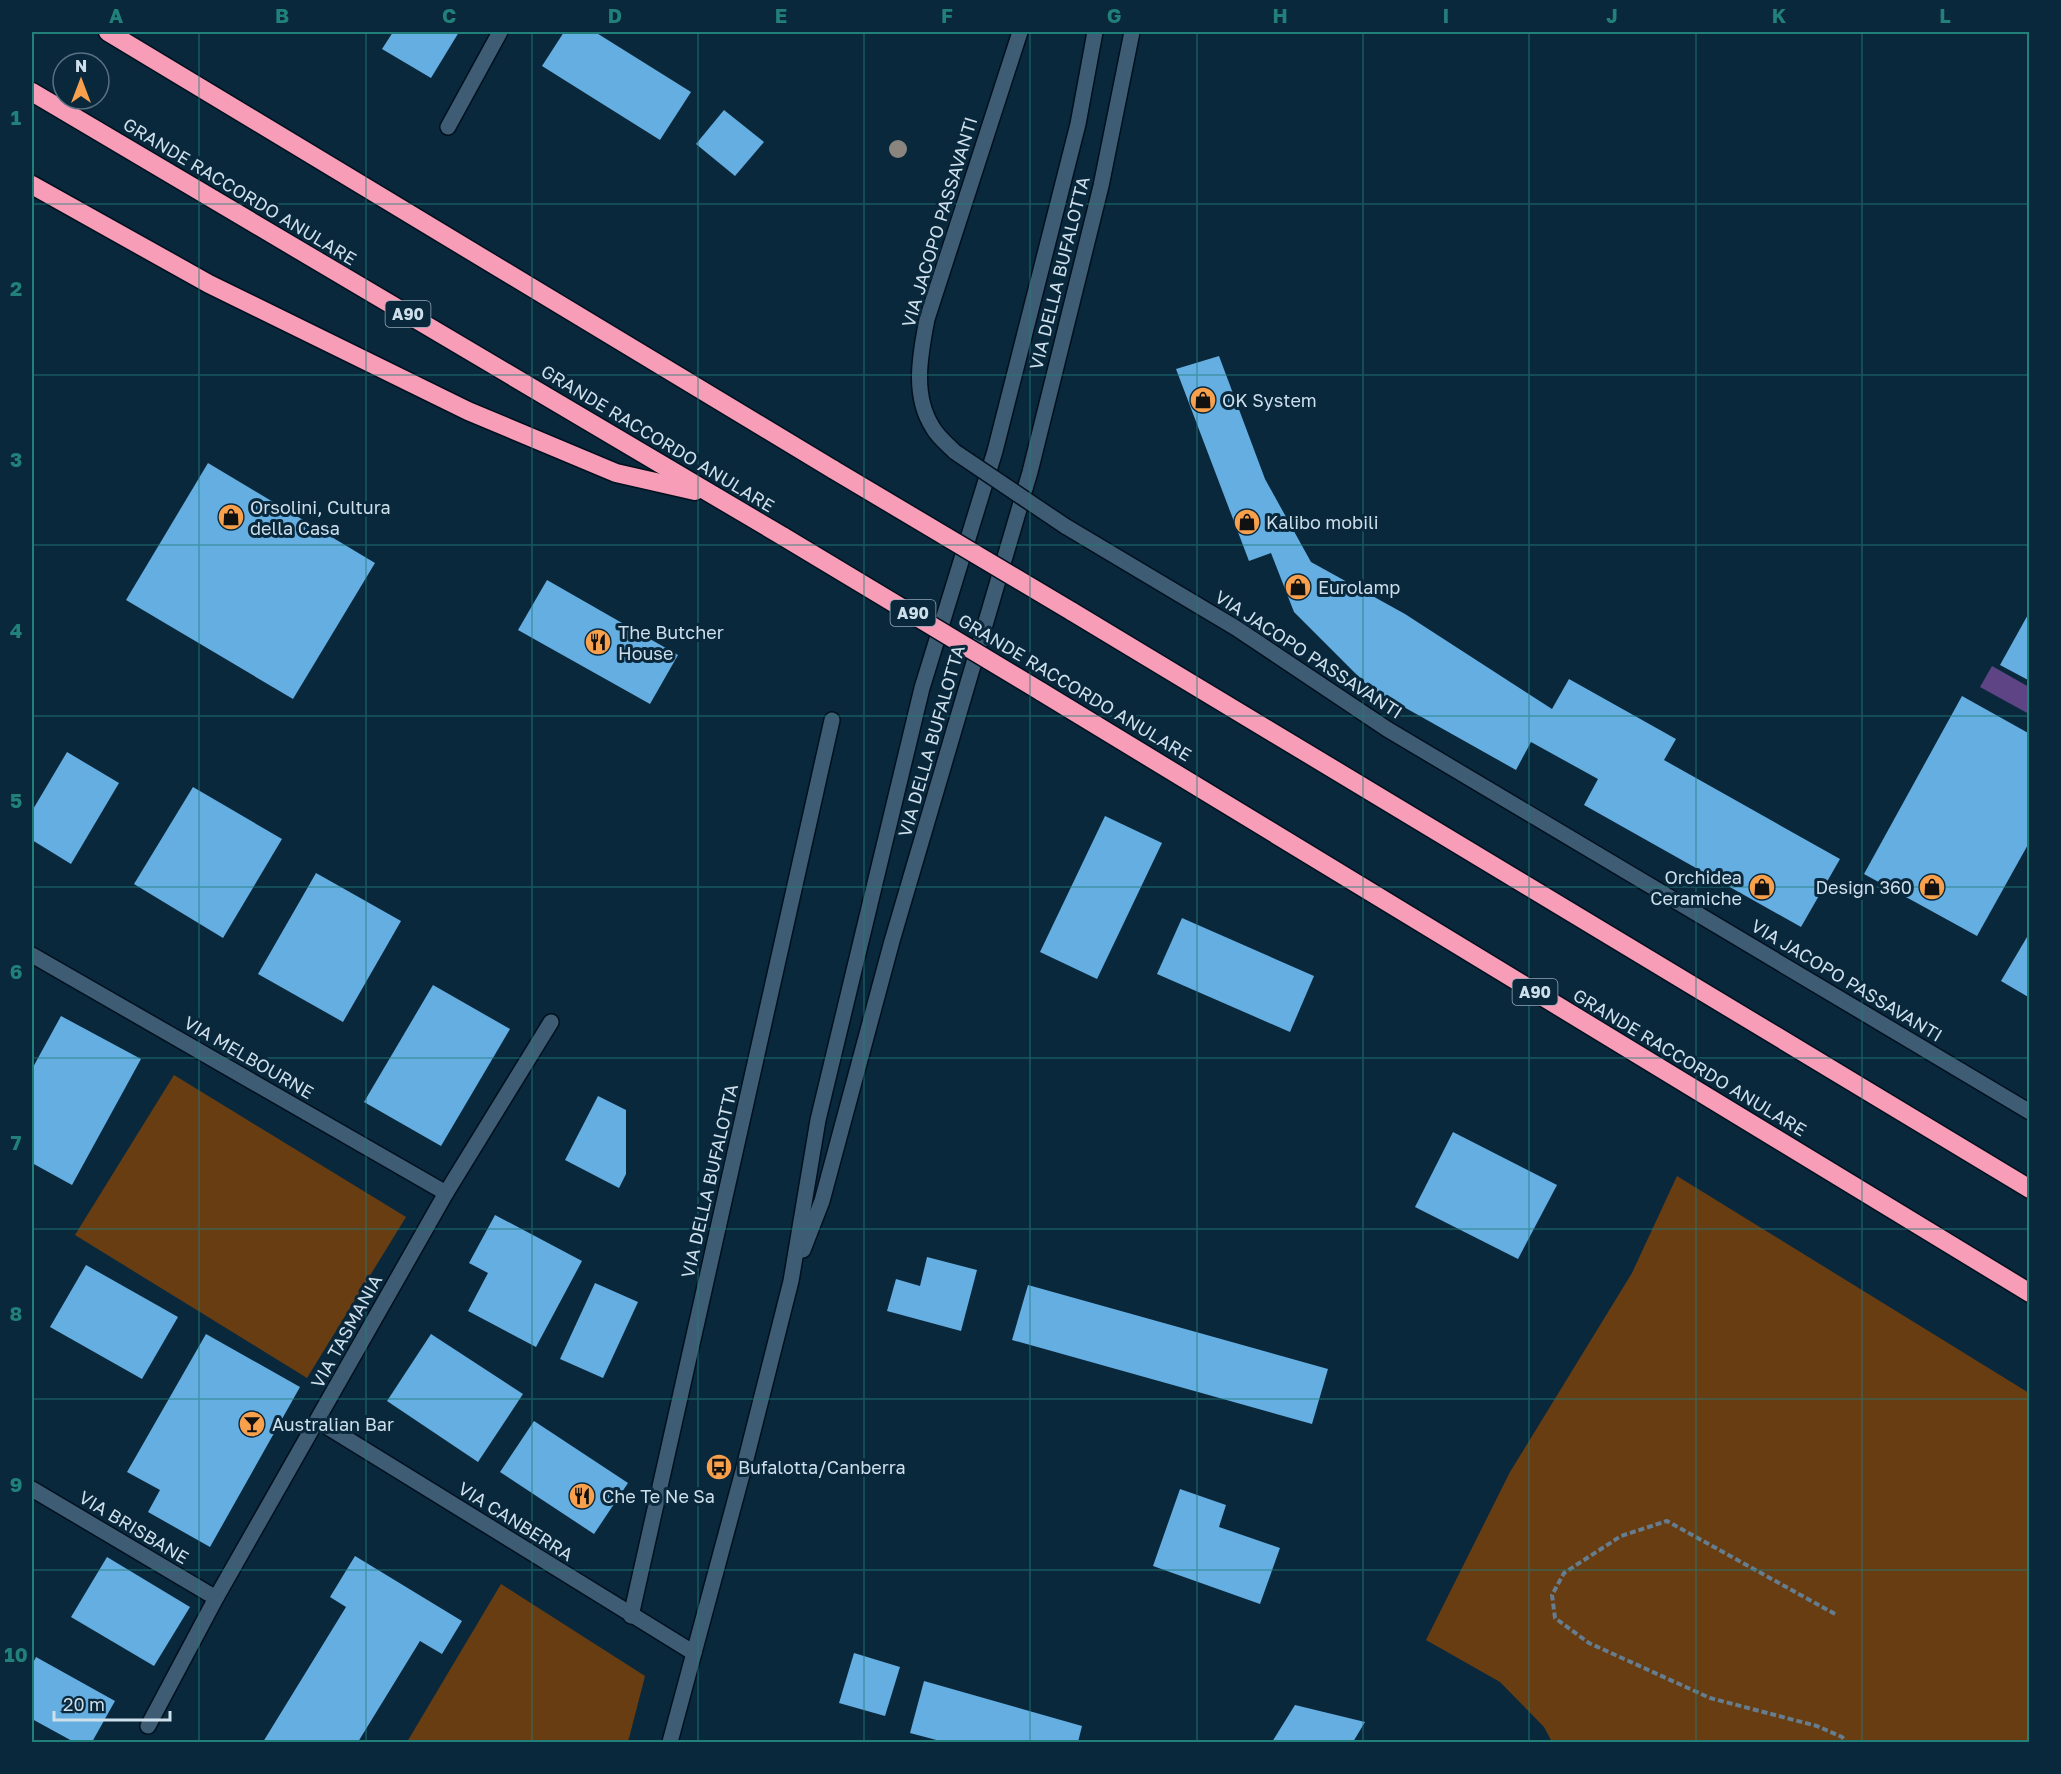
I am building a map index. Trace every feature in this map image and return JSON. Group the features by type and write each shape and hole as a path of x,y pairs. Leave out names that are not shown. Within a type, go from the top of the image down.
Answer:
{"highway":[{"path":"108,32 2030,1189"},
{"name":"GRANDE RACCORDO ANULARE","path":"32,92 913,613 2030,1293"},
{"path":"32,185 209,284 468,411 616,473 713,495"}],"street":[{"path":"448,127 500,32"},
{"name":"VIA JACOPO PASSAVANTI","path":"1020,32 927,320 919,377 921,398 934,430 956,452 1065,526 1236,628 1387,729 2030,1112"},
{"name":"VIA DELLA BUFALOTTA","path":"670,1743 791,1281 818,1120 922,688 995,451 1078,124 1095,32"},
{"name":"VIA DELLA BUFALOTTA","path":"791,1281 822,1201 892,941 1030,472 1101,186 1132,32"},
{"name":"VIA DELLA BUFALOTTA","path":"632,1616 832,720"},
{"name":"VIA MELBOURNE","path":"32,955 446,1193"},
{"name":"VIA TASMANIA","path":"148,1726 216,1598 446,1193 551,1022"},
{"name":"VIA CANBERRA","path":"318,1421 694,1653"},
{"name":"VIA BRISBANE","path":"32,1489 216,1598"}],"path":[{"path":"1836,1614 1667,1521 1621,1536 1564,1574 1552,1595 1555,1618 1589,1642 1710,1698 1817,1726 1842,1737 1846,1743"}],"shaded area":[{"path":"1992,666 2029,687 2029,714 1980,687"},
{"path":"174,1075 406,1217 307,1378 75,1235"},
{"path":"1677,1176 2029,1393 2029,1742 1552,1742 1544,1727 1500,1682 1426,1640 1510,1472 1632,1273"},
{"path":"501,1584 645,1676 628,1742 407,1742"}],"building":[{"path":"393,32 459,32 431,78 382,49"},
{"path":"564,32 595,32 691,92 660,140 542,66"},
{"path":"724,110 764,142 735,176 696,144"},
{"path":"1219,356 1265,479 1311,562 1405,614 1552,709 1569,679 1676,739 1664,760 1840,859 1801,927 1584,805 1598,779 1531,742 1516,770 1370,688 1294,612 1271,553 1249,561 1176,369"},
{"path":"208,463 375,563 293,699 126,600"},
{"name":"The Butcher House","path":"547,580 678,655 650,704 518,630"},
{"path":"2030,611 2030,681 2000,665"},
{"path":"1962,696 2030,734 2030,841 1977,936 1864,874"},
{"path":"67,752 119,783 71,864 32,840 32,811"},
{"path":"193,787 282,839 223,938 134,884"},
{"path":"1105,816 1162,843 1097,979 1040,952"},
{"path":"316,873 401,921 343,1022 258,974"},
{"path":"1182,918 1314,976 1290,1032 1157,974"},
{"path":"2030,932 2030,998 2001,981"},
{"path":"433,985 510,1029 441,1146 364,1102"},
{"path":"61,1016 141,1059 72,1185 32,1163 34,1123 32,1122 32,1069"},
{"path":"598,1096 626,1110 626,1174 619,1188 565,1160"},
{"path":"1453,1132 1557,1185 1518,1259 1415,1207"},
{"path":"495,1215 582,1261 536,1347 468,1311 488,1273 469,1263"},
{"path":"927,1257 977,1270 961,1331 887,1311 896,1279 920,1286"},
{"path":"86,1265 178,1317 142,1379 50,1327"},
{"path":"595,1283 638,1302 603,1378 560,1359"},
{"path":"1028,1285 1328,1369 1312,1424 1012,1340"},
{"path":"206,1334 300,1387 210,1547 148,1512 160,1490 127,1472"},
{"path":"431,1334 523,1394 478,1462 387,1401"},
{"path":"534,1421 628,1483 594,1534 500,1472"},
{"path":"1180,1489 1226,1505 1219,1527 1280,1548 1260,1604 1153,1566"},
{"path":"355,1556 462,1621 442,1654 420,1641 358,1742 263,1742 346,1607 330,1597"},
{"path":"107,1557 190,1607 154,1666 71,1617"},
{"path":"854,1653 900,1667 885,1716 839,1703"},
{"path":"36,1657 115,1701 92,1742 74,1742 32,1719 32,1665"},
{"path":"924,1681 1082,1726 1078,1742 944,1742 910,1733"},
{"path":"1295,1705 1365,1722 1353,1742 1272,1742"}],"place":[{"name":"OK System","path":"1203,400"},
{"name":"Orsolini, Cultura della Casa","path":"231,517"},
{"name":"Kalibo mobili","path":"1247,522"},
{"name":"Eurolamp","path":"1298,587"},
{"name":"The Butcher House","path":"598,642"},
{"name":"Orchidea Ceramiche","path":"1762,887"},
{"name":"Design 360","path":"1932,887"},
{"name":"Australian Bar","path":"252,1424"},
{"name":"Bufalotta/Canberra","path":"719,1467"},
{"name":"Che Te Ne Sa","path":"582,1496"}]}
